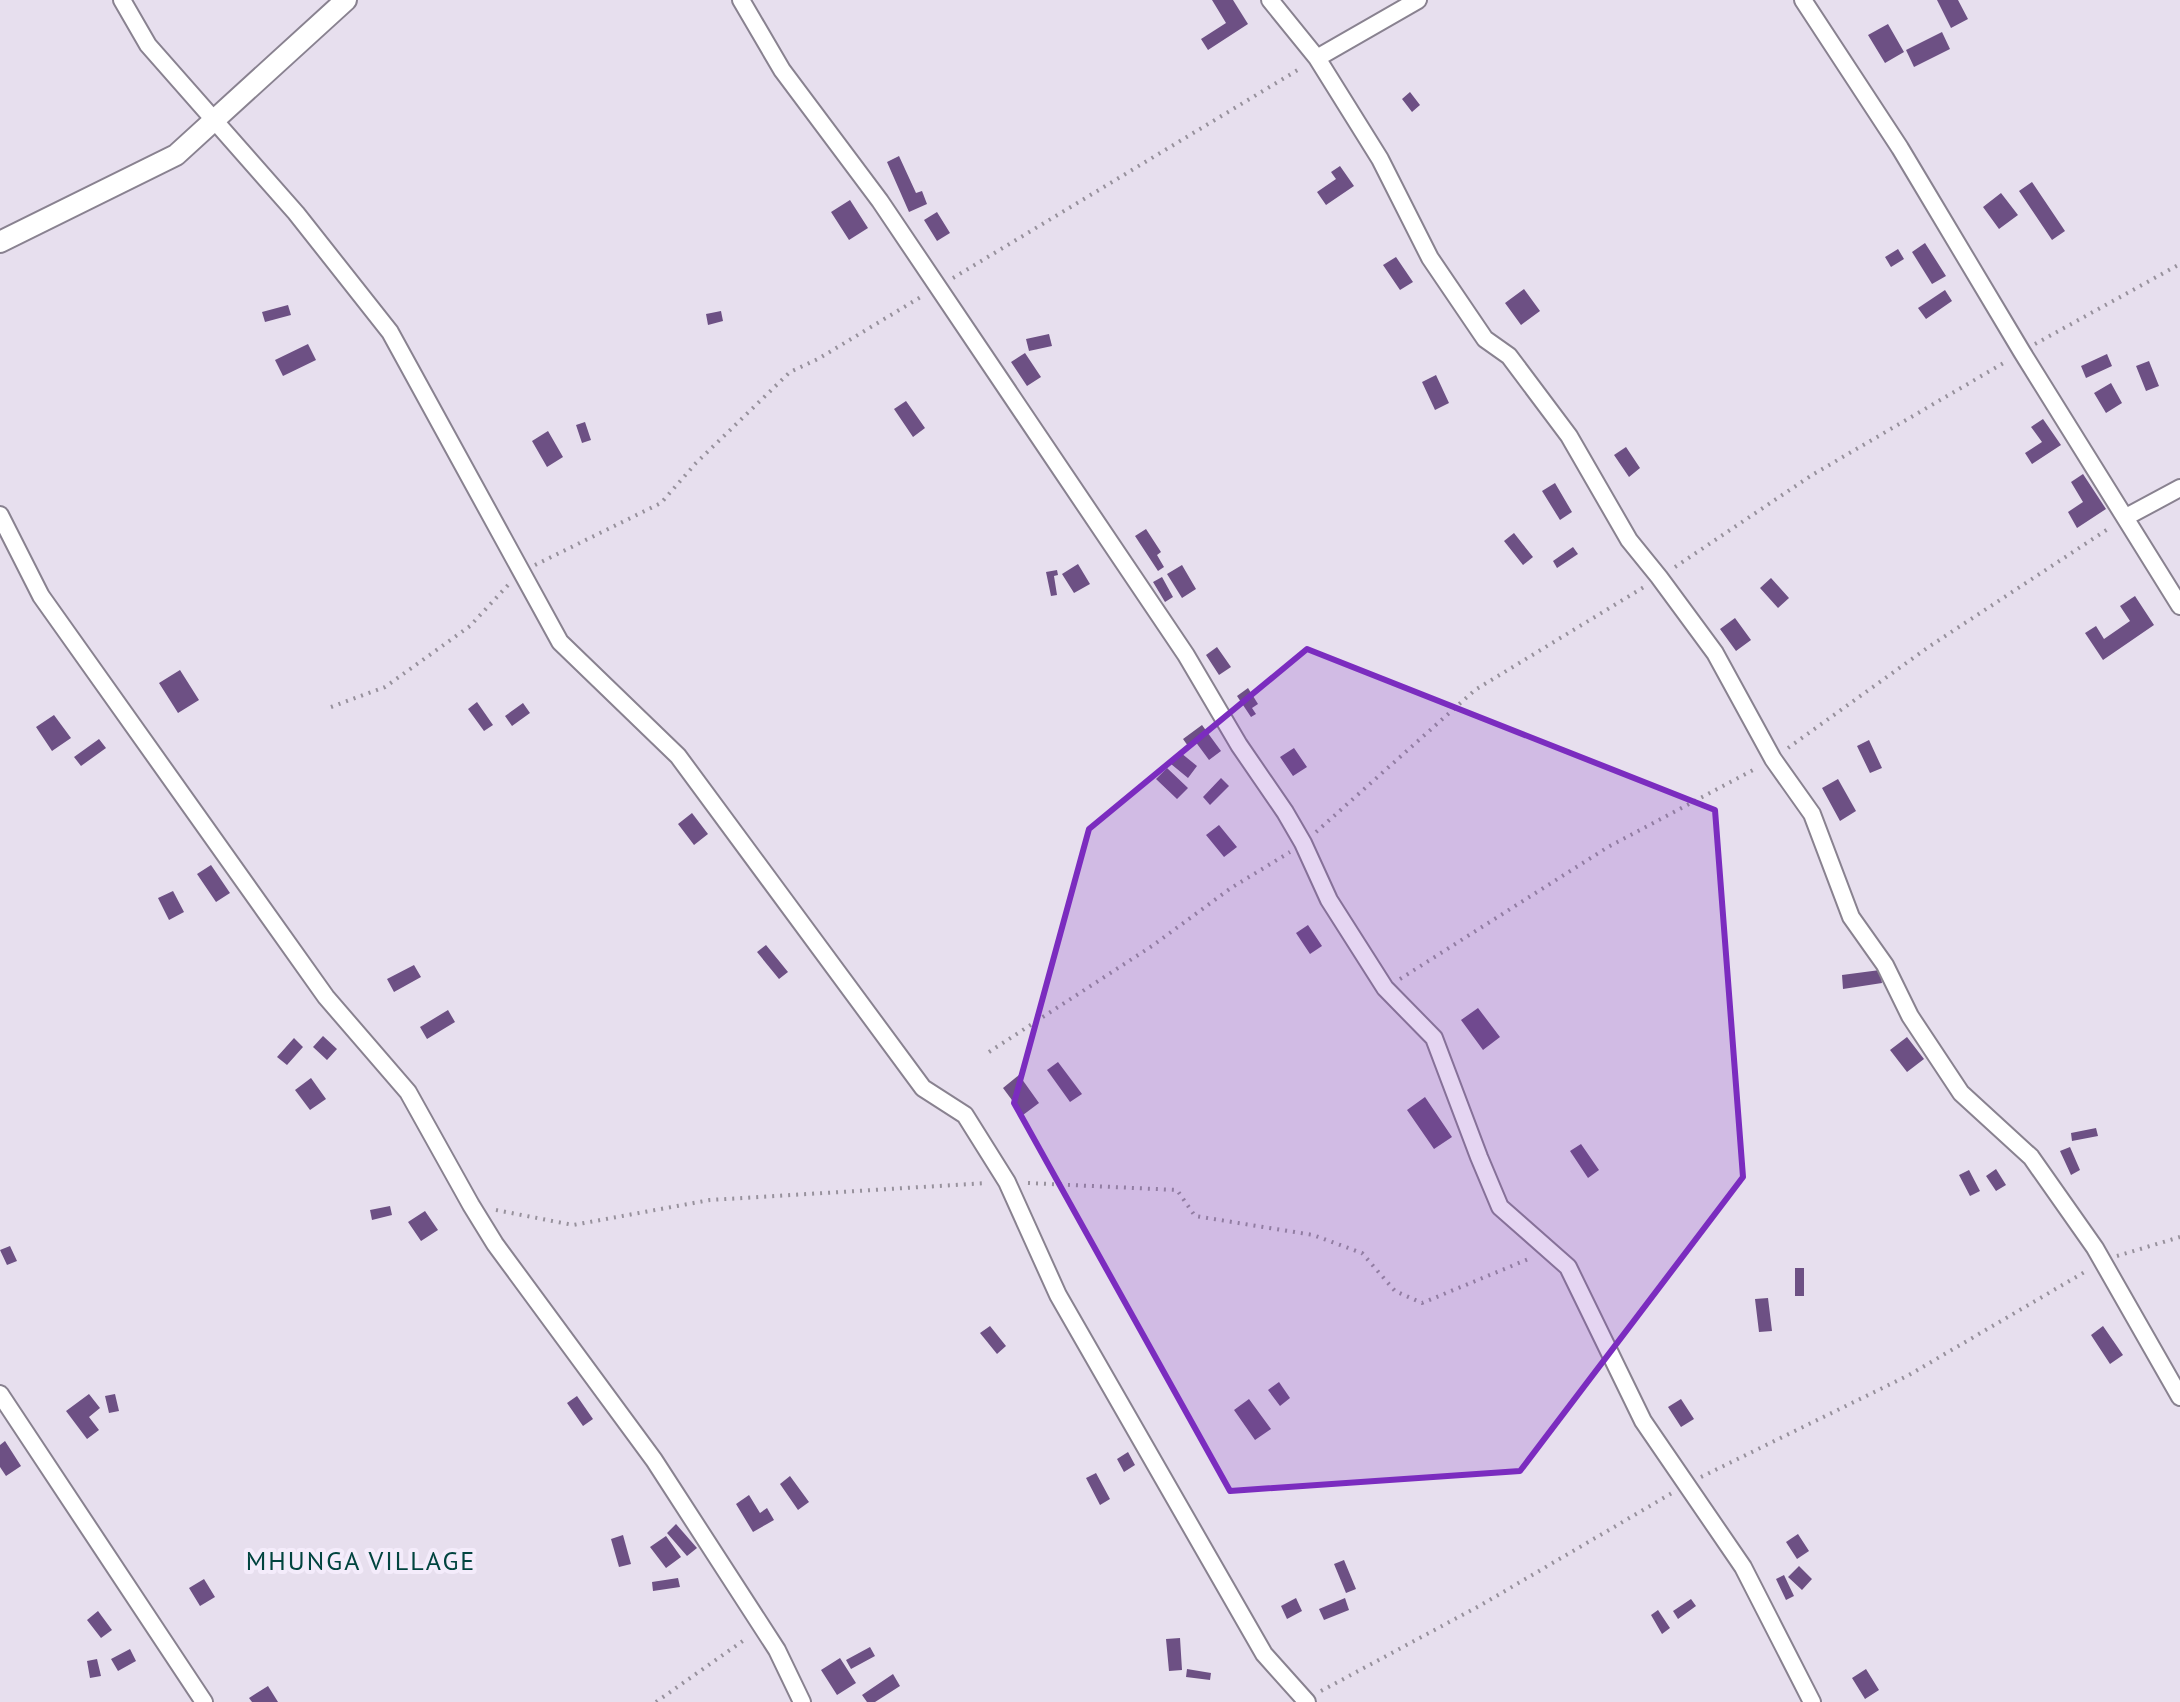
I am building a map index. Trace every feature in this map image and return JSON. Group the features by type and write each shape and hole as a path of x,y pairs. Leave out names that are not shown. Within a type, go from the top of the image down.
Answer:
{"street":[{"path":"122,0 148,45 296,213 390,332 560,642 678,756 923,1088 965,1115 1007,1182 1058,1295 1264,1654 1306,1701"},
{"path":"0,242 176,155 346,0"},
{"path":"741,0 782,70 880,201 1186,655 1239,745 1285,812 1329,900 1385,988 1434,1038 1500,1207 1568,1267 1643,1421 1743,1567 1812,1702"},
{"path":"1270,0 1317,58 1380,159 1430,258 1485,339 1509,356 1569,436 1629,540 1715,653 1773,759 1812,814 1851,917 1885,965 1910,1016 1961,1093 2031,1157 2103,1261 2180,1397"},
{"path":"1317,58 1418,0"},
{"path":"1803,0 1900,148 2180,606"},
{"path":"2126,517 2180,488"},
{"path":"0,515 41,596 326,997 408,1092 495,1244 654,1460 777,1650 802,1702"},
{"path":"0,1394 204,1702"}],"path":[{"path":"331,707 385,687 397,679 470,626 521,571 661,503 696,463 790,372 818,359 1317,58"},
{"path":"989,1052 1152,946 1231,888 1303,843 1475,690 1659,577 1812,475 2180,264"},
{"path":"1306,1701 1481,1605 1687,1484 1909,1375 2103,1261 2180,1237"},
{"path":"656,1702 762,1628"}],"highlighted area":[{"path":"1307,649 1715,810 1743,1177 1520,1471 1230,1491 1014,1103 1089,829"}],"building":[{"path":"1212,0 1233,0 1248,24 1208,50 1201,39 1226,23"},
{"path":"1937,0 1958,0 1968,19 1951,28"},
{"path":"1888,24 1904,52 1885,63 1868,35"},
{"path":"1942,32 1950,49 1914,67 1906,50"},
{"path":"1410,92 1420,105 1412,112 1402,99"},
{"path":"899,156 916,193 922,191 927,204 909,212 887,162"},
{"path":"1340,166 1354,186 1326,205 1317,192 1336,179 1331,172"},
{"path":"2032,182 2065,231 2052,240 2019,191"},
{"path":"2001,193 2018,215 1999,229 1983,207"},
{"path":"850,200 868,228 849,240 831,212"},
{"path":"937,212 950,233 937,241 924,220"},
{"path":"1925,243 1946,276 1932,284 1912,252"},
{"path":"1898,249 1904,259 1891,267 1885,257"},
{"path":"1396,257 1413,282 1400,290 1383,265"},
{"path":"1524,289 1540,311 1521,325 1505,303"},
{"path":"1945,290 1952,301 1926,319 1918,308"},
{"path":"288,305 291,315 265,322 262,312"},
{"path":"721,311 723,321 708,325 706,314"},
{"path":"1049,334 1052,346 1029,351 1026,339"},
{"path":"308,344 316,360 283,376 275,360"},
{"path":"1025,353 1041,377 1027,386 1011,362"},
{"path":"2107,354 2112,366 2086,378 2081,366"},
{"path":"2149,361 2159,386 2146,391 2136,366"},
{"path":"1436,375 1449,403 1435,410 1422,382"},
{"path":"2111,383 2122,403 2106,413 2094,393"},
{"path":"906,401 925,428 913,437 894,409"},
{"path":"2043,419 2061,445 2032,464 2025,453 2042,442 2031,427"},
{"path":"585,422 591,440 582,443 576,425"},
{"path":"548,431 563,457 547,467 532,441"},
{"path":"1626,447 1640,468 1629,477 1614,455"},
{"path":"2083,474 2106,509 2077,528 2068,512 2083,502 2071,482"},
{"path":"1555,483 1572,512 1560,520 1542,491"},
{"path":"1146,529 1161,552 1157,555 1164,567 1158,571 1135,536"},
{"path":"1514,533 1533,557 1523,565 1504,541"},
{"path":"1573,547 1578,554 1557,568 1553,561"},
{"path":"1078,564 1090,584 1074,593 1062,574"},
{"path":"1182,565 1196,589 1182,598 1167,574"},
{"path":"1057,570 1058,575 1054,576 1057,595 1051,596 1046,572"},
{"path":"1162,577 1173,597 1165,602 1153,582"},
{"path":"1771,578 1789,598 1778,608 1760,588"},
{"path":"2135,596 2154,625 2103,660 2085,633 2096,626 2104,639 2130,621 2120,606"},
{"path":"1735,618 1751,640 1736,651 1720,629"},
{"path":"1217,647 1231,667 1219,675 1206,655"},
{"path":"180,670 199,700 178,713 159,683"},
{"path":"1248,688 1258,704 1252,708 1256,714 1251,717 1237,696"},
{"path":"477,702 493,725 484,731 468,709"},
{"path":"523,703 530,713 512,726 505,716"},
{"path":"54,715 71,738 52,751 36,727"},
{"path":"1202,725 1221,751 1209,760 1195,741 1188,746 1183,739"},
{"path":"99,739 106,748 81,766 74,757"},
{"path":"1869,740 1882,768 1870,773 1857,746"},
{"path":"1294,748 1307,767 1293,776 1280,757"},
{"path":"1181,753 1197,766 1188,778 1171,764"},
{"path":"1167,768 1188,788 1177,799 1156,779"},
{"path":"1221,778 1229,786 1210,805 1203,797"},
{"path":"1838,779 1856,811 1840,821 1822,788"},
{"path":"692,813 708,834 694,845 678,824"},
{"path":"1219,825 1237,847 1224,857 1206,835"},
{"path":"211,865 230,893 216,902 197,874"},
{"path":"173,891 184,912 169,920 158,898"},
{"path":"1308,925 1322,946 1310,954 1296,933"},
{"path":"766,945 788,972 779,979 757,952"},
{"path":"414,965 421,977 394,992 387,979"},
{"path":"1880,970 1882,983 1843,989 1842,975"},
{"path":"1478,1008 1500,1037 1483,1050 1461,1020"},
{"path":"448,1010 455,1022 427,1039 420,1027"},
{"path":"323,1036 337,1049 327,1060 313,1047"},
{"path":"1907,1037 1924,1059 1907,1072 1890,1050"},
{"path":"294,1038 303,1047 287,1065 277,1057"},
{"path":"1058,1062 1082,1094 1070,1102 1047,1070"},
{"path":"1019,1075 1039,1103 1023,1115 1003,1088"},
{"path":"311,1078 326,1099 310,1110 295,1090"},
{"path":"1425,1097 1452,1137 1434,1149 1407,1110"},
{"path":"2096,1128 2098,1136 2072,1141 2071,1133"},
{"path":"1581,1144 1599,1170 1588,1178 1570,1151"},
{"path":"2070,1147 2080,1170 2071,1175 2060,1151"},
{"path":"1996,1169 2006,1185 1996,1191 1986,1176"},
{"path":"1969,1170 1980,1191 1970,1196 1959,1175"},
{"path":"390,1206 392,1215 372,1220 370,1210"},
{"path":"425,1211 438,1230 421,1241 408,1222"},
{"path":"10,1246 17,1261 7,1265 0,1250"},
{"path":"1795,1268 1804,1268 1804,1296 1795,1296"},
{"path":"1768,1298 1772,1331 1759,1332 1755,1299"},
{"path":"990,1326 1006,1346 997,1354 980,1333"},
{"path":"2103,1326 2123,1355 2110,1364 2091,1335"},
{"path":"1279,1382 1290,1398 1280,1406 1268,1390"},
{"path":"89,1394 100,1408 89,1417 99,1430 87,1439 66,1411"},
{"path":"115,1394 119,1411 109,1413 105,1396"},
{"path":"577,1396 593,1419 583,1426 567,1403"},
{"path":"1249,1399 1271,1429 1255,1440 1234,1410"},
{"path":"1681,1399 1694,1419 1681,1427 1668,1407"},
{"path":"5,1441 21,1466 6,1476 0,1467 0,1445"},
{"path":"1128,1452 1135,1465 1124,1472 1117,1459"},
{"path":"1096,1473 1110,1499 1100,1505 1086,1478"},
{"path":"790,1476 809,1502 798,1510 780,1484"},
{"path":"749,1495 760,1513 767,1508 774,1520 753,1532 736,1504"},
{"path":"676,1524 697,1548 687,1556 667,1533"},
{"path":"1798,1534 1809,1551 1797,1559 1786,1542"},
{"path":"623,1535 631,1564 619,1567 611,1539"},
{"path":"666,1536 681,1557 666,1568 650,1547"},
{"path":"1344,1560 1356,1589 1346,1593 1334,1564"},
{"path":"1799,1566 1812,1579 1802,1590 1788,1577"},
{"path":"1784,1575 1794,1596 1786,1600 1776,1579"},
{"path":"678,1578 680,1587 653,1591 652,1582"},
{"path":"204,1579 215,1597 200,1606 189,1588"},
{"path":"1296,1598 1302,1611 1287,1619 1281,1606"},
{"path":"1345,1598 1349,1610 1324,1620 1319,1609"},
{"path":"1691,1599 1696,1606 1678,1619 1673,1611"},
{"path":"1658,1610 1670,1628 1662,1634 1651,1615"},
{"path":"98,1611 112,1630 101,1638 87,1620"},
{"path":"1180,1638 1182,1670 1169,1671 1166,1639"},
{"path":"870,1647 875,1656 851,1669 846,1660"},
{"path":"130,1649 136,1661 118,1671 111,1659"},
{"path":"840,1658 856,1683 837,1695 821,1670"},
{"path":"97,1659 101,1676 90,1678 87,1661"},
{"path":"1187,1669 1211,1673 1210,1680 1186,1677"},
{"path":"1866,1669 1879,1690 1865,1699 1852,1678"},
{"path":"893,1674 900,1686 875,1702 867,1702 862,1695"},
{"path":"268,1686 278,1702 252,1702 249,1698"}],"district":[{"name":"MHUNGA VILLAGE","path":"361,1561"}]}
